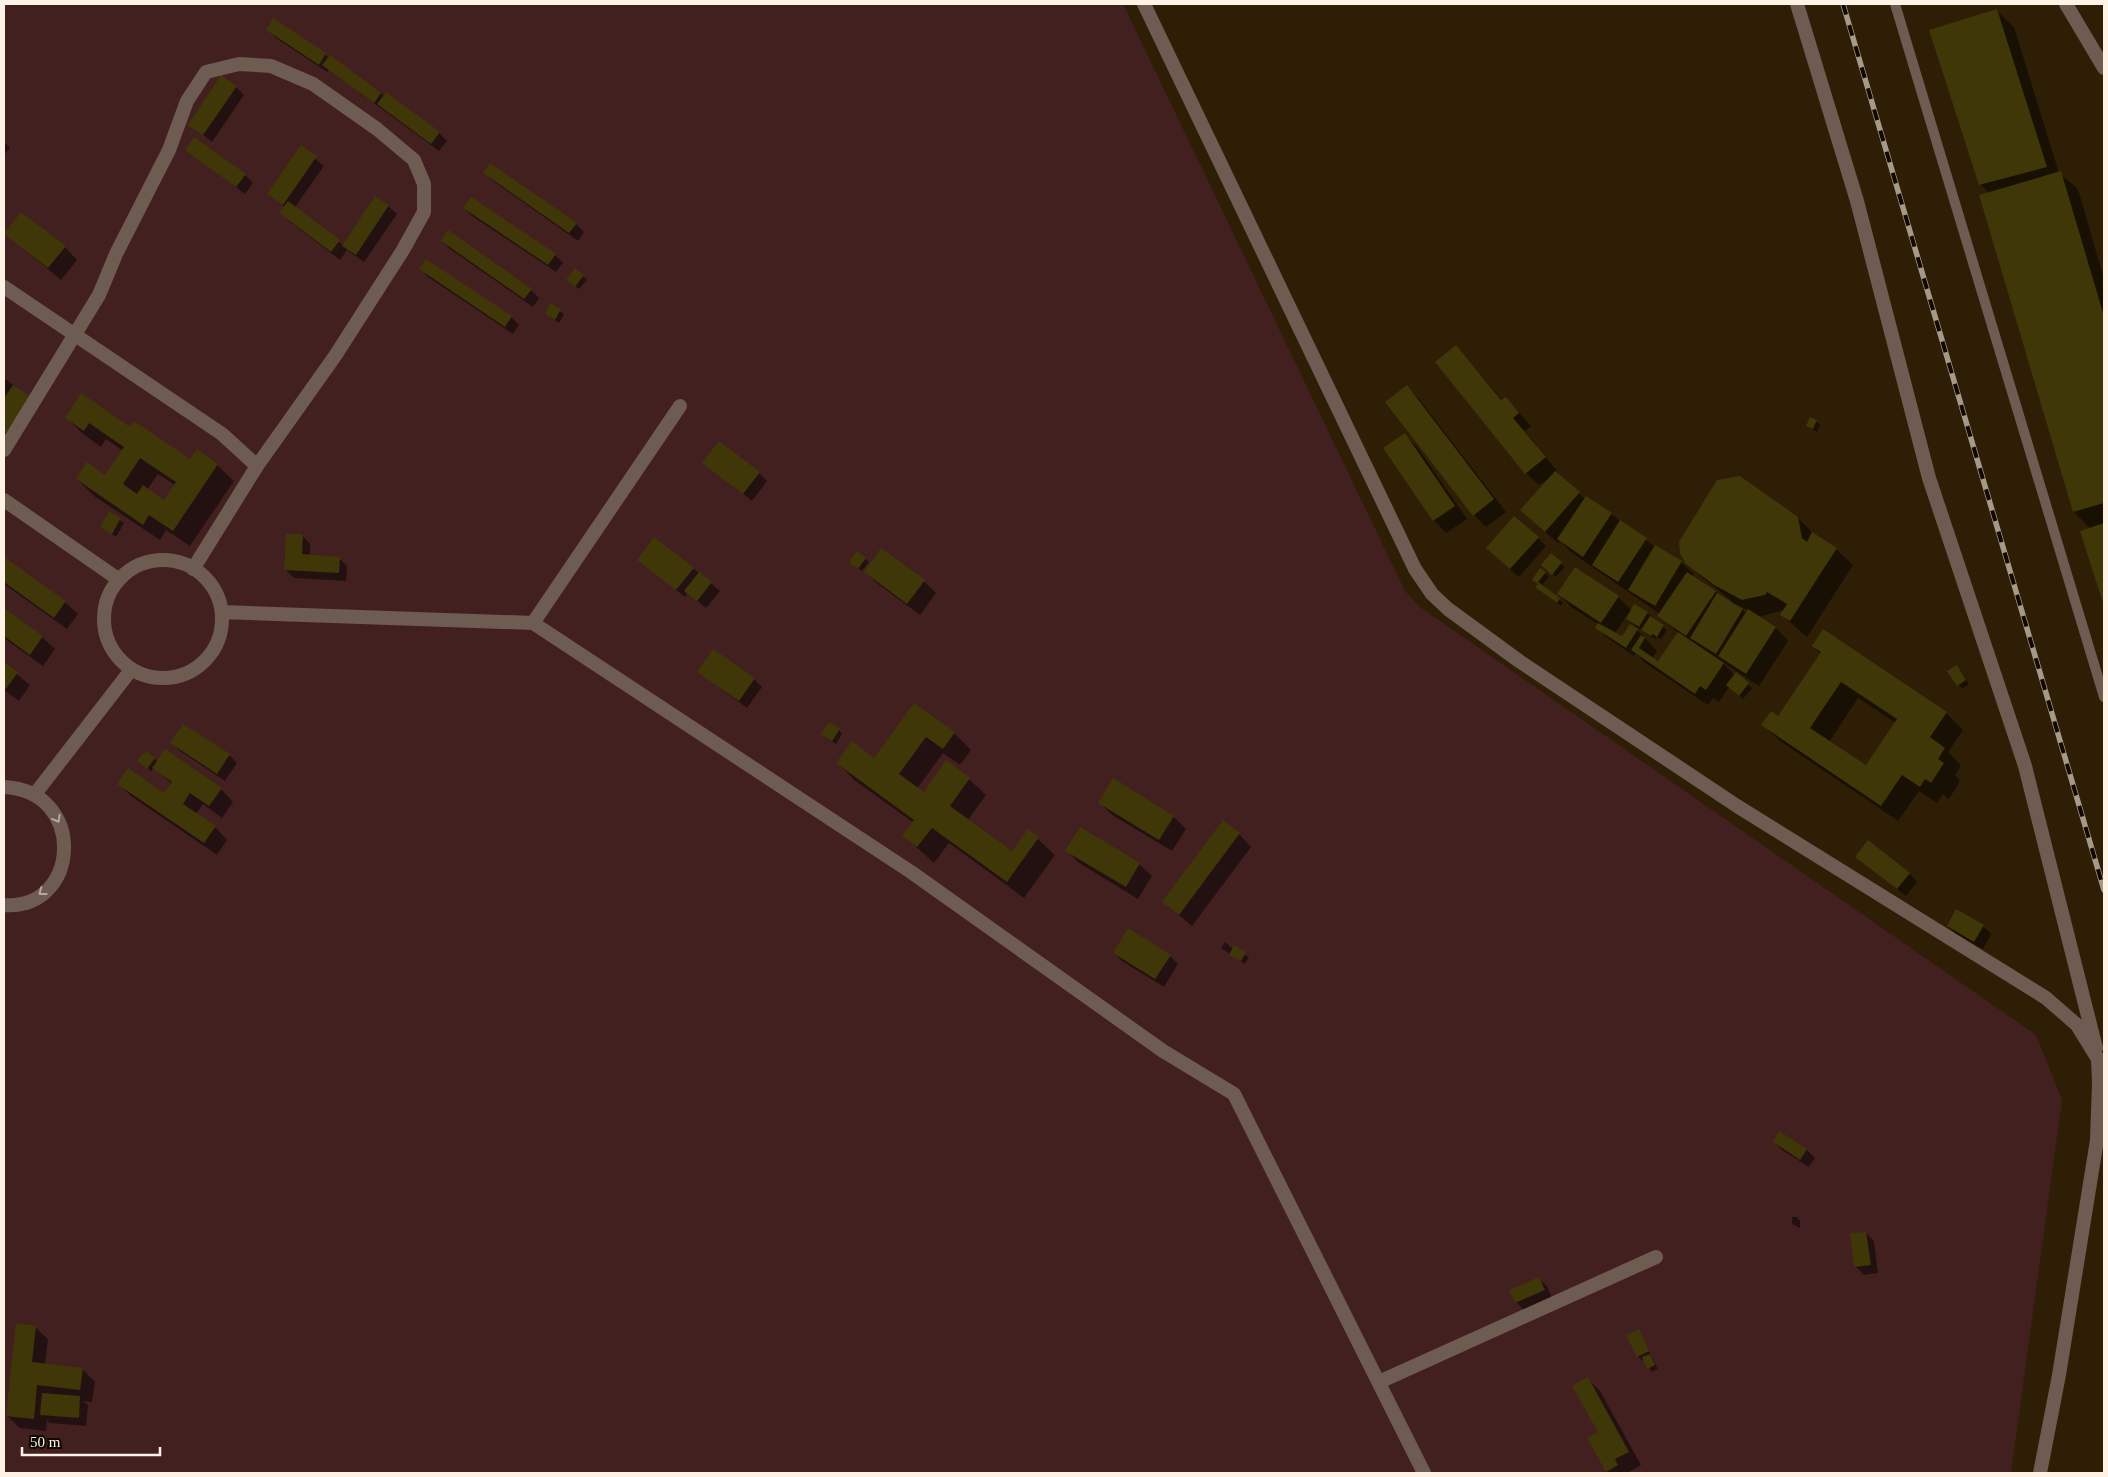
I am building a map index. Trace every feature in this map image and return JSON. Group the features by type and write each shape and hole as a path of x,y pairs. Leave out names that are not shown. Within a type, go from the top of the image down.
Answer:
{"street":[{"path":"1144,4 1415,569 1432,594 1448,609 1519,661 1729,801 2046,998 2077,1025 2098,1059"},
{"path":"1797,4 1857,201 1929,478 2025,766 2098,1059 2096,1140 2059,1375 2040,1473"},
{"path":"2066,4 2104,68"},
{"path":"4,450 76,336 99,295 116,254 168,150 187,101 206,72 239,64 271,66 313,84 377,129 414,160 424,184 424,212 404,250 335,356 257,466 193,569"},
{"path":"4,286 222,434 257,466"},
{"path":"533,623 680,406"},
{"path":"4,500 118,579"},
{"path":"151,560 170,560 193,569 205,577 217,593 222,612 222,631 215,649 202,664 186,674 168,679 148,678 131,670 118,658 108,644 103,627 103,610 108,594 118,579 133,567 151,560"},
{"path":"222,612 533,623 911,872 1163,1051 1234,1094 1424,1473"},
{"path":"35,794 131,670"},
{"path":"4,787 18,787 35,794 50,806 60,822 65,840 64,859 57,877 45,891 29,901 4,905"},
{"path":"1379,1382 1656,1257"}],"lane":[{"path":"1895,4 2104,696"}],"shaded area":[{"path":"4,4 1123,4 1405,591 1420,607 2036,1035 2062,1100 2011,1473 4,1473"}],"building":[{"path":"1997,9 2047,167 1979,185 1929,30"},
{"path":"273,18 326,53 319,65 266,30"},
{"path":"330,55 381,93 374,103 322,65"},
{"path":"221,75 237,86 203,135 188,125"},
{"path":"386,92 440,132 431,144 377,104"},
{"path":"194,137 246,174 236,187 185,150"},
{"path":"301,145 317,156 283,205 267,194"},
{"path":"490,163 577,223 569,233 483,173"},
{"path":"2061,171 2104,316 2104,503 2073,512 1979,195"},
{"path":"375,196 389,205 356,255 342,246"},
{"path":"471,197 556,254 548,265 463,208"},
{"path":"288,201 340,240 331,252 279,213"},
{"path":"21,212 66,246 48,268 4,234"},
{"path":"448,230 532,289 524,299 441,241"},
{"path":"426,259 512,316 505,327 419,269"},
{"path":"575,268 584,275 575,287 566,280"},
{"path":"550,303 561,309 555,320 545,314"},
{"path":"1456,345 1501,400 1506,397 1519,413 1513,418 1546,457 1525,474 1435,362"},
{"path":"13,385 31,397 4,436 4,398"},
{"path":"1407,385 1494,499 1473,516 1385,402"},
{"path":"81,393 130,427 134,421 190,459 197,449 218,464 173,531 149,515 143,525 76,479 87,462 105,475 124,447 89,423 84,431 65,418","holes":["140,458 176,482 164,500 143,485 137,494 123,484"]},
{"path":"1810,417 1817,420 1813,429 1806,426"},
{"path":"1405,433 1455,506 1433,521 1383,448"},
{"path":"719,441 760,472 743,494 702,463"},
{"path":"1555,471 1580,492 1545,532 1520,510"},
{"path":"1740,476 1798,517 1802,538 1807,542 1812,532 1837,548 1790,621 1780,615 1787,604 1767,592 1765,595 1742,600 1714,585 1686,564 1680,553 1679,542 1717,480"},
{"path":"1586,496 1612,513 1583,557 1557,539"},
{"path":"109,511 121,518 112,534 100,527"},
{"path":"1514,516 1539,537 1510,569 1486,548"},
{"path":"1620,520 1647,538 1618,582 1592,565"},
{"path":"2104,523 2104,606 2080,531"},
{"path":"286,534 303,534 302,554 340,557 339,573 284,570"},
{"path":"654,537 694,568 676,590 637,560"},
{"path":"1655,545 1682,561 1655,606 1628,590"},
{"path":"881,548 925,580 907,604 864,572"},
{"path":"857,551 866,558 858,569 849,562"},
{"path":"1551,553 1562,562 1552,575 1541,565"},
{"path":"4,557 66,601 54,618 4,582"},
{"path":"1575,567 1619,596 1601,623 1557,594"},
{"path":"1540,568 1546,572 1538,582 1560,598 1557,603 1535,587 1538,584 1532,580"},
{"path":"699,572 712,582 697,601 684,591"},
{"path":"1687,572 1716,591 1686,636 1657,616"},
{"path":"1717,593 1743,609 1716,654 1690,638"},
{"path":"1634,604 1648,612 1639,627 1626,619"},
{"path":"4,608 43,636 30,655 4,636"},
{"path":"1748,609 1776,627 1746,674 1718,656"},
{"path":"1650,616 1664,625 1657,637 1641,630"},
{"path":"1598,623 1622,636 1630,624 1638,629 1626,648 1595,628"},
{"path":"1823,629 1947,712 1930,737 1945,748 1938,759 1944,763 1931,783 1925,779 1920,787 1902,775 1881,806 1761,725 1771,711 1778,716 1821,652 1812,646","holes":["1841,682 1897,719 1866,765 1810,728"]},
{"path":"1678,632 1724,663 1706,690 1700,686 1695,694 1631,650 1641,635 1645,638 1639,648 1658,661"},
{"path":"713,649 755,678 739,701 697,672"},
{"path":"4,662 18,672 6,689 4,687"},
{"path":"1957,665 1966,680 1957,686 1947,671"},
{"path":"1736,672 1749,683 1739,696 1726,685"},
{"path":"914,703 955,732 943,749 926,737 899,774 924,792 946,760 970,778 950,806 1012,851 1028,829 1039,837 1007,882 932,828 917,847 902,836 914,820 836,763 852,741 874,758"},
{"path":"829,722 840,729 832,741 821,734"},
{"path":"183,724 230,754 217,774 170,743"},
{"path":"165,749 222,788 209,806 190,793 183,804 216,826 204,843 117,784 128,768 164,793 172,782 152,768"},
{"path":"146,751 155,758 147,769 137,761"},
{"path":"1113,778 1174,816 1159,840 1098,803"},
{"path":"1223,820 1240,833 1179,915 1162,902"},
{"path":"1080,827 1140,863 1126,887 1065,851"},
{"path":"1868,840 1910,873 1897,889 1855,857"},
{"path":"1956,909 1984,925 1974,942 1947,926"},
{"path":"1128,928 1171,955 1155,979 1113,953"},
{"path":"1234,945 1246,952 1241,961 1229,955"},
{"path":"1779,1131 1807,1149 1800,1160 1773,1142"},
{"path":"1866,1232 1871,1265 1854,1267 1850,1233"},
{"path":"1539,1277 1545,1290 1515,1303 1509,1290"},
{"path":"16,1323 36,1326 32,1362 83,1368 80,1390 37,1385 34,1419 6,1416"},
{"path":"1639,1329 1649,1351 1637,1357 1626,1335"},
{"path":"1650,1354 1655,1365 1647,1369 1642,1357"},
{"path":"1588,1377 1629,1452 1615,1459 1618,1465 1606,1472 1587,1438 1598,1432 1572,1386"},
{"path":"42,1393 80,1396 79,1418 40,1415"}],"railway":[{"path":"1843,4 2104,890"}]}
